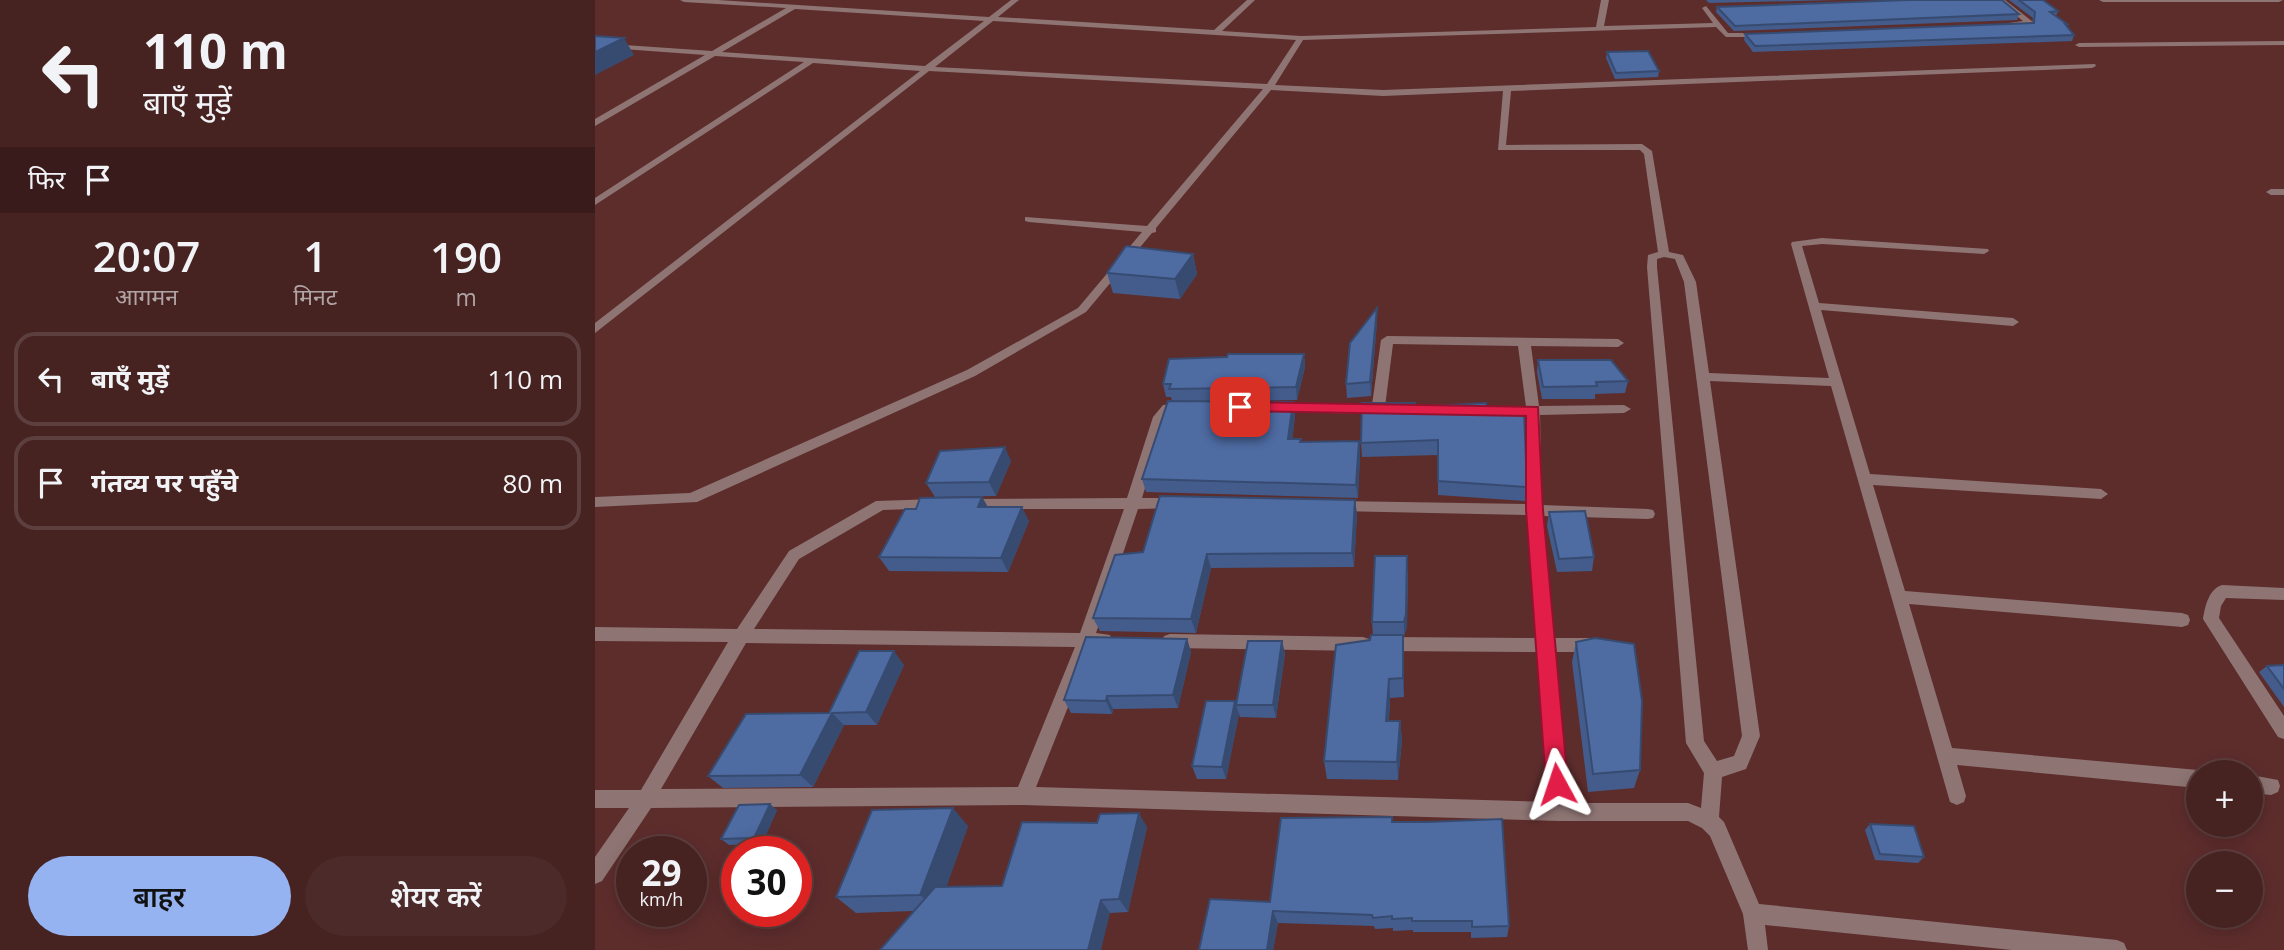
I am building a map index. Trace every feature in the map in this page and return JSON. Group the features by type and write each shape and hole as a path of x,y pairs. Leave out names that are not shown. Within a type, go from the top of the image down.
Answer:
{"street":[{"path":"684,0 1301,38 1716,25"},
{"path":"595,123 804,0"},
{"path":"595,329 1015,0"},
{"path":"1217,32 1251,0"},
{"path":"1600,27 1605,0"},
{"path":"1700,0 1716,25 1729,36 1774,34"},
{"path":"2001,0 2029,22 2002,26"},
{"path":"2103,0 2279,0"},
{"path":"880,11 889,5"},
{"path":"1706,8 1720,7"},
{"path":"595,502 692,498 971,373 1083,310 1270,86 1301,38"},
{"path":"2079,45 2284,43"},
{"path":"595,45 930,69 1383,93 2092,66"},
{"path":"595,202 810,61"},
{"path":"1507,89 1501,148 1642,147 1649,153 1664,254"},
{"path":"2271,192 2284,192"},
{"path":"1029,219 1152,230"},
{"path":"1957,796 1797,244 1822,241 1984,251"},
{"path":"1709,821 1713,771 1695,743 1652,257 1664,254 1679,257 1690,282 1751,736 1740,762 1713,771"},
{"path":"1815,306 2013,322"},
{"path":"1254,407 1384,410 1387,340 1399,337 1618,344"},
{"path":"1524,342 1533,411 1535,510 1544,647 1560,812"},
{"path":"1702,377 1836,382"},
{"path":"1023,796 1051,732 1135,502 1164,411 1175,407 1198,406"},
{"path":"1494,411 1625,409"},
{"path":"1864,479 2101,494"},
{"path":"595,874 645,800 741,636 794,555 881,505 1190,503"},
{"path":"1314,506 1648,514"},
{"path":"2284,594 2222,592 2213,606 2211,619 2284,731"},
{"path":"1899,597 2182,620"},
{"path":"595,634 1124,640"},
{"path":"1151,641 1544,647 1609,644"},
{"path":"1946,756 2186,778"},
{"path":"2263,785 2271,786"},
{"path":"595,799 1023,796 1560,812 1688,812 1709,821 1717,829 1753,914 1758,950"},
{"path":"1753,914 2117,950"}],"building":[{"path":"1908,0 2002,0 2019,14 1735,26 1717,7"},
{"path":"2019,0 2043,0 2058,11 2050,12 2067,24 2074,35 1755,46 1745,34 2034,23 2035,12"},
{"path":"595,36 624,38 595,52"},
{"path":"1648,51 1659,71 1616,73 1607,52"},
{"path":"1126,246 1193,254 1175,279 1107,273"},
{"path":"1377,308 1370,382 1346,384 1350,343"},
{"path":"1228,354 1304,354 1296,387 1169,389 1171,384 1163,384 1169,359 1227,357"},
{"path":"1538,360 1611,360 1628,381 1596,382 1597,386 1543,387"},
{"path":"1168,401 1293,402 1288,439 1301,439 1300,442 1359,441 1356,485 1142,479"},
{"path":"1362,403 1415,403 1415,407 1486,403 1487,409 1524,410 1527,487 1438,481 1438,440 1361,443"},
{"path":"1005,447 989,482 926,483 940,451"},
{"path":"1160,496 1355,500 1352,553 1207,554 1191,619 1093,618 1115,555 1143,552"},
{"path":"982,497 978,507 1022,507 1001,558 879,557 905,509 916,509 920,498"},
{"path":"1585,511 1594,557 1559,559 1549,512"},
{"path":"1375,556 1407,556 1404,622 1372,622"},
{"path":"1371,635 1403,635 1403,678 1389,679 1386,721 1400,721 1397,762 1324,761 1336,645 1370,640"},
{"path":"1086,637 1187,639 1173,695 1107,696 1106,701 1064,700"},
{"path":"1595,638 1634,644 1642,701 1640,770 1593,774 1576,642"},
{"path":"1248,641 1282,641 1273,705 1236,705"},
{"path":"859,651 894,651 866,712 832,713 800,775 708,776 746,714 829,713"},
{"path":"2284,665 2284,689 2267,666"},
{"path":"1206,701 1235,701 1222,767 1192,766"},
{"path":"770,804 755,836 723,836 739,805"},
{"path":"953,808 920,895 836,897 872,810"},
{"path":"1139,813 1119,899 1101,900 1088,950 880,950 935,887 1002,886 1022,822 1097,823 1100,814"},
{"path":"1392,817 1392,822 1502,819 1509,926 1472,927 1472,921 1412,921 1412,918 1392,919 1392,916 1373,918 1372,915 1273,911 1267,950 1199,950 1210,899 1270,902 1281,818"},
{"path":"1870,824 1914,826 1924,857 1880,854"}],"route":[{"path":"1240,407 1533,411 1535,510 1557,784"}]}
